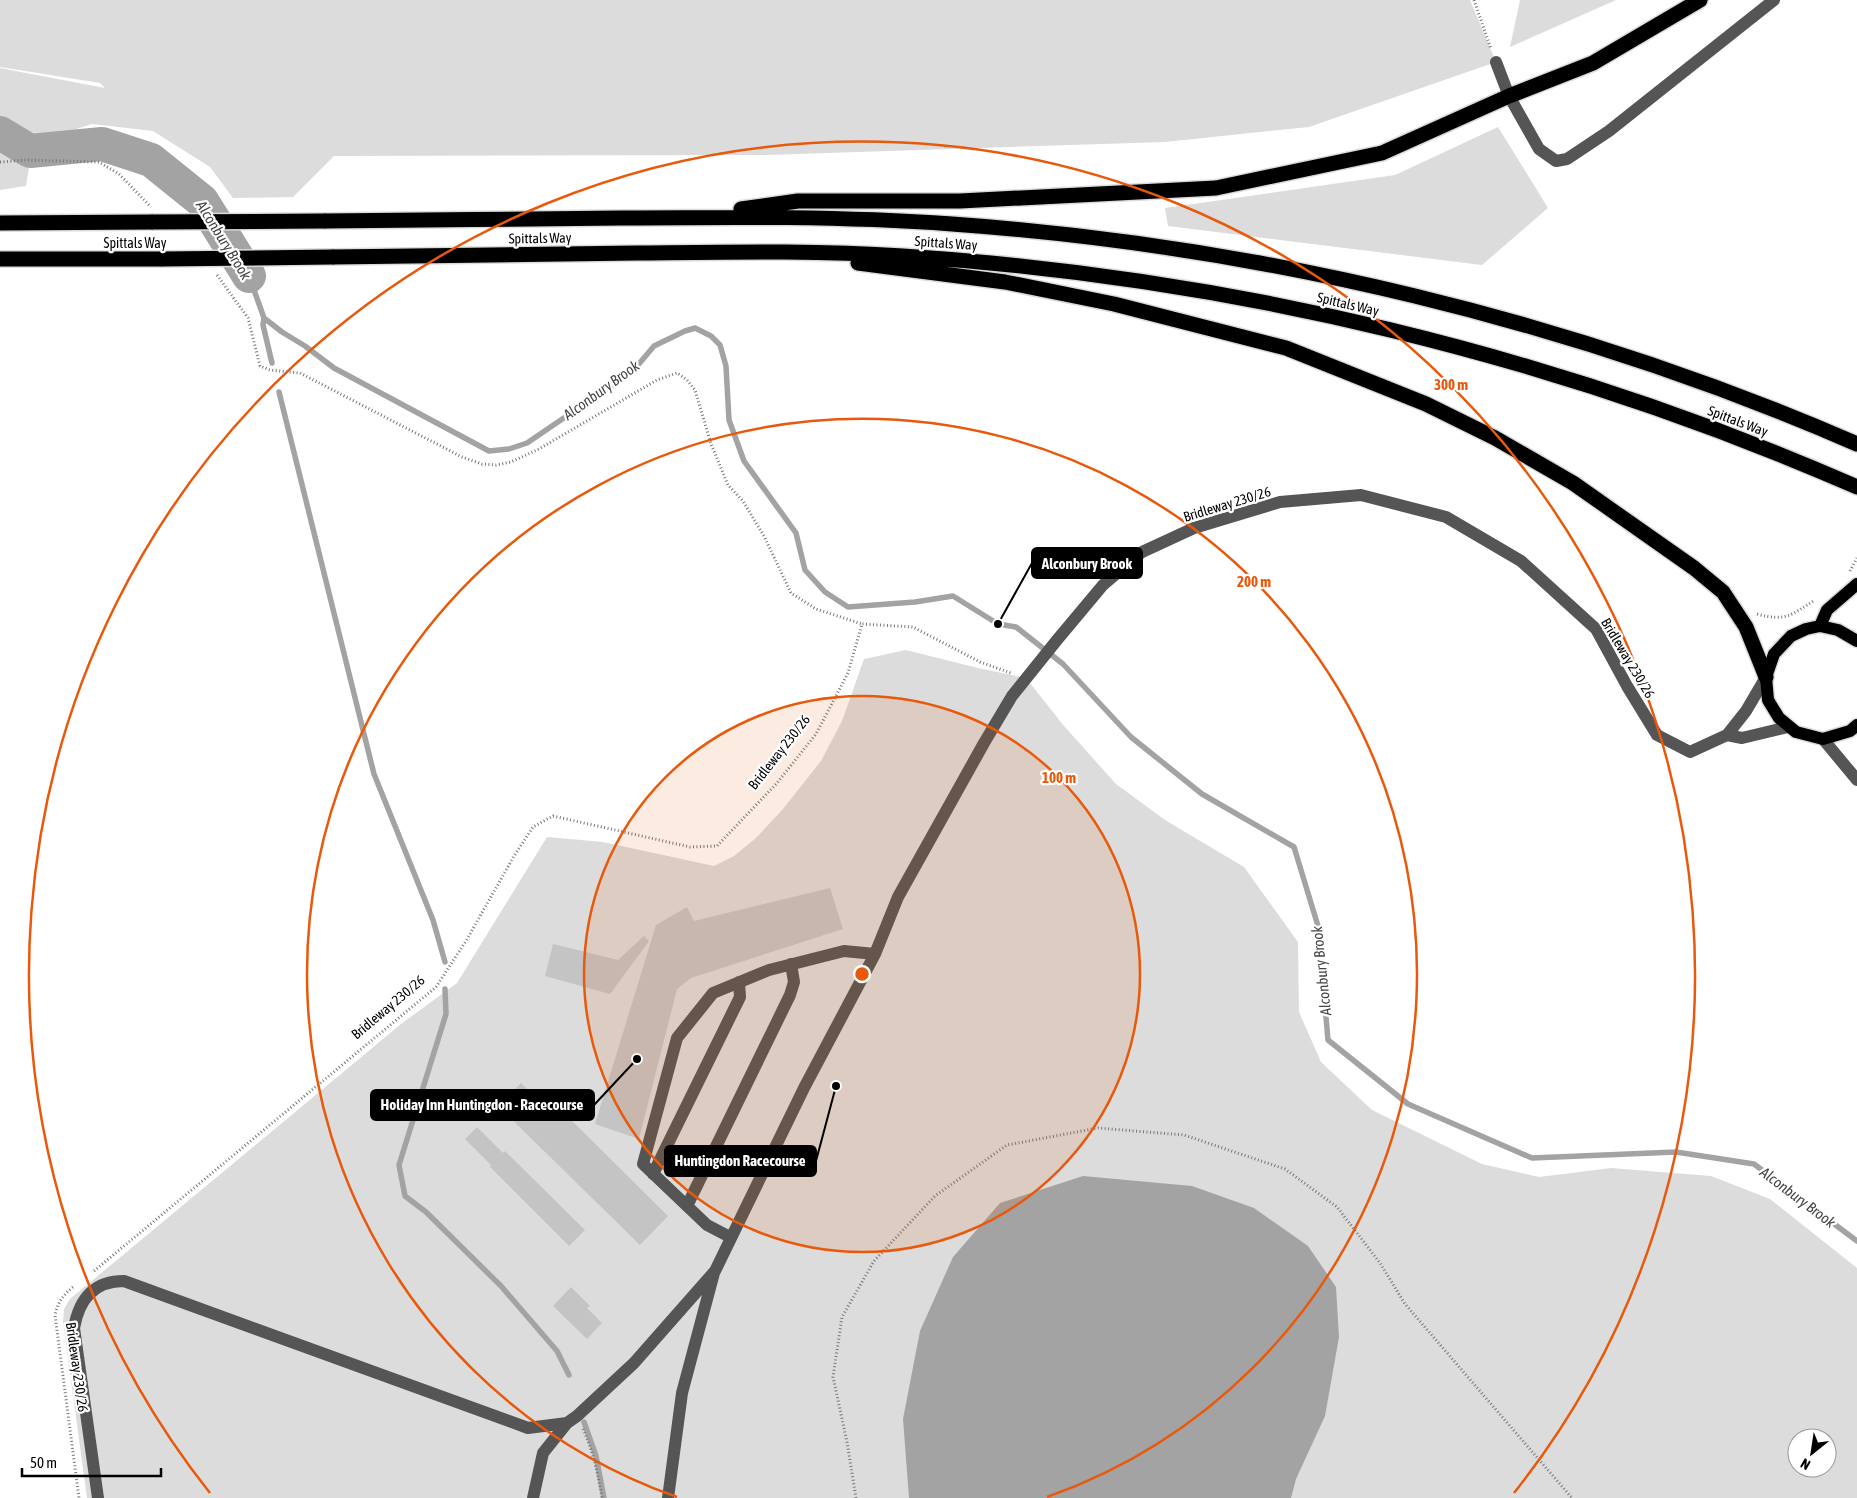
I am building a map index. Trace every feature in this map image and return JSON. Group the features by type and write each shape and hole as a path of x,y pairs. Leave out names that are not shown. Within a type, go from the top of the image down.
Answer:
{"highway":[{"path":"678,217 798,201 960,201 1216,188 1382,153 1509,96 1593,63 1700,0"},
{"name":"Spittals Way","path":"0,223 770,216 862,218 989,227 1135,243 1226,257 1316,274 1495,317 1583,343 1670,372 1756,403 1857,444"},
{"path":"769,251 1005,282 1114,304 1286,348 1426,404 1495,438 1573,483 1641,530 1723,592 1746,627 1766,677"},
{"name":"Spittals Way","path":"0,259 162,259 769,251 901,256 1016,265 1174,286 1340,318 1431,340 1584,384 1743,440 1857,487"}],"main road":[{"path":"1820,626 1827,610 1852,580"},
{"path":"1857,641 1838,630 1820,626 1806,629 1790,636 1774,654 1766,677 1768,700 1779,718 1796,732 1823,739 1850,731 1857,724"}],"lane":[{"path":"1496,62 1509,96 1539,150 1556,161 1567,159 1609,131 1774,0"},
{"name":"Bridleway 230/26","path":"715,1271 804,1088 875,954 898,897 984,743 1012,696 1026,678 1103,585 1142,552 1194,528 1280,502 1361,495 1446,518 1521,561 1596,629 1658,735 1690,752 1727,735 1742,738 1788,727"},
{"path":"1727,735 1746,712 1766,677"},
{"path":"1823,739 1857,780"},
{"path":"730,1238 707,1225 643,1164 677,1038 713,993 769,970 844,951 875,954"},
{"path":"687,1206 790,995 794,982 791,964"},
{"path":"654,1174 740,997 739,982"},
{"path":"533,1498 543,1453 572,1420 634,1363 715,1271"},
{"path":"668,1498 682,1393 715,1271"},
{"path":"98,1498 74,1328 78,1310 88,1296 102,1284 113,1281 124,1281 528,1428 572,1420"}],"path":[{"path":"1474,0 1496,62"},
{"path":"0,162 26,160 99,162 119,174 145,201"},
{"path":"220,278 248,318 260,366 270,370 300,372 462,457 482,464 496,465 511,462 539,449 657,380 676,373 687,380 695,390 711,444 728,485 743,501 764,536 791,593 816,609 862,624 914,628 980,662 1026,678"},
{"path":"1852,580 1857,558"},
{"path":"1754,613 1779,618 1788,616 1823,595"},
{"name":"Bridleway 230/26","path":"93,1271 436,987 466,941 514,856 533,827 553,816 690,847 717,846 776,783 816,734 848,673 862,624"},
{"path":"856,1498 847,1442 833,1376 842,1317 874,1261 935,1196 1007,1145 1098,1128 1184,1135 1285,1169 1337,1207 1380,1263 1405,1304 1572,1498"},
{"name":"Bridleway 230/26","path":"79,1283 64,1295 54,1315 79,1498"},
{"path":"572,1420 590,1446 602,1498"}],"shaded area":[{"path":"0,0 1470,0 1496,62 1309,127 1165,142 767,155 334,156 293,197 233,198 210,167 153,131 92,124 33,143 26,186 0,190 0,68 105,88 100,83 0,67"},
{"path":"1520,0 1616,0 1510,47"},
{"path":"1498,127 1548,208 1482,265 1168,226 1165,208 1395,175"},
{"path":"906,650 1026,678 1064,726 1116,784 1165,820 1244,867 1298,942 1299,1012 1321,1062 1372,1110 1482,1164 1539,1177 1611,1168 1711,1176 1770,1199 1857,1268 1857,1498 87,1498 63,1321 64,1309 70,1299 401,1024 457,983 547,837 603,842 714,866 734,856 756,838 783,809 821,761 842,721 864,659"},
{"path":"1083,1176 1192,1186 1254,1208 1308,1246 1336,1287 1339,1337 1325,1416 1296,1479 1291,1498 909,1498 903,1419 920,1331 953,1257 1000,1203"}],"building":[{"path":"830,888 843,929 691,978 677,989 639,1139 595,1124 656,925 687,907 694,921"},
{"path":"644,936 649,941 610,994 545,976 553,944 618,960"},
{"path":"521,1083 535,1097 542,1091 668,1216 640,1245 498,1106"},
{"path":"477,1127 503,1153 505,1151 585,1230 569,1246 490,1167 491,1165 465,1139"},
{"path":"571,1287 590,1306 587,1308 602,1323 587,1339 553,1306"}],"waterway":[{"name":"Alconbury Brook","path":"0,133 30,151 102,144 151,160 202,201 249,276"},
{"name":"Alconbury Brook","path":"249,276 264,318 282,332 305,346 334,368 489,451 509,449 527,443 633,371 654,346 695,328 711,336 720,345 726,366 729,420 744,461 796,533 805,570 825,592 848,607 915,602 953,596 998,624 1016,627 1063,664 1131,737 1202,794 1294,847 1318,926 1328,1040 1408,1104 1532,1158 1676,1152 1754,1164 1857,1241"},
{"path":"264,318 263,325 272,363"},
{"path":"279,392 374,774 433,920 445,962"},
{"path":"445,989 446,1014 399,1165 405,1196 426,1212 501,1286 557,1351 569,1375"},
{"path":"584,1422 596,1456 604,1498"}],"place":[{"name":"Alconbury Brook","path":"998,624"},
{"name":"Holiday Inn Huntingdon - Racecourse","path":"637,1059"},
{"name":"Huntingdon Racecourse","path":"836,1086"}]}
